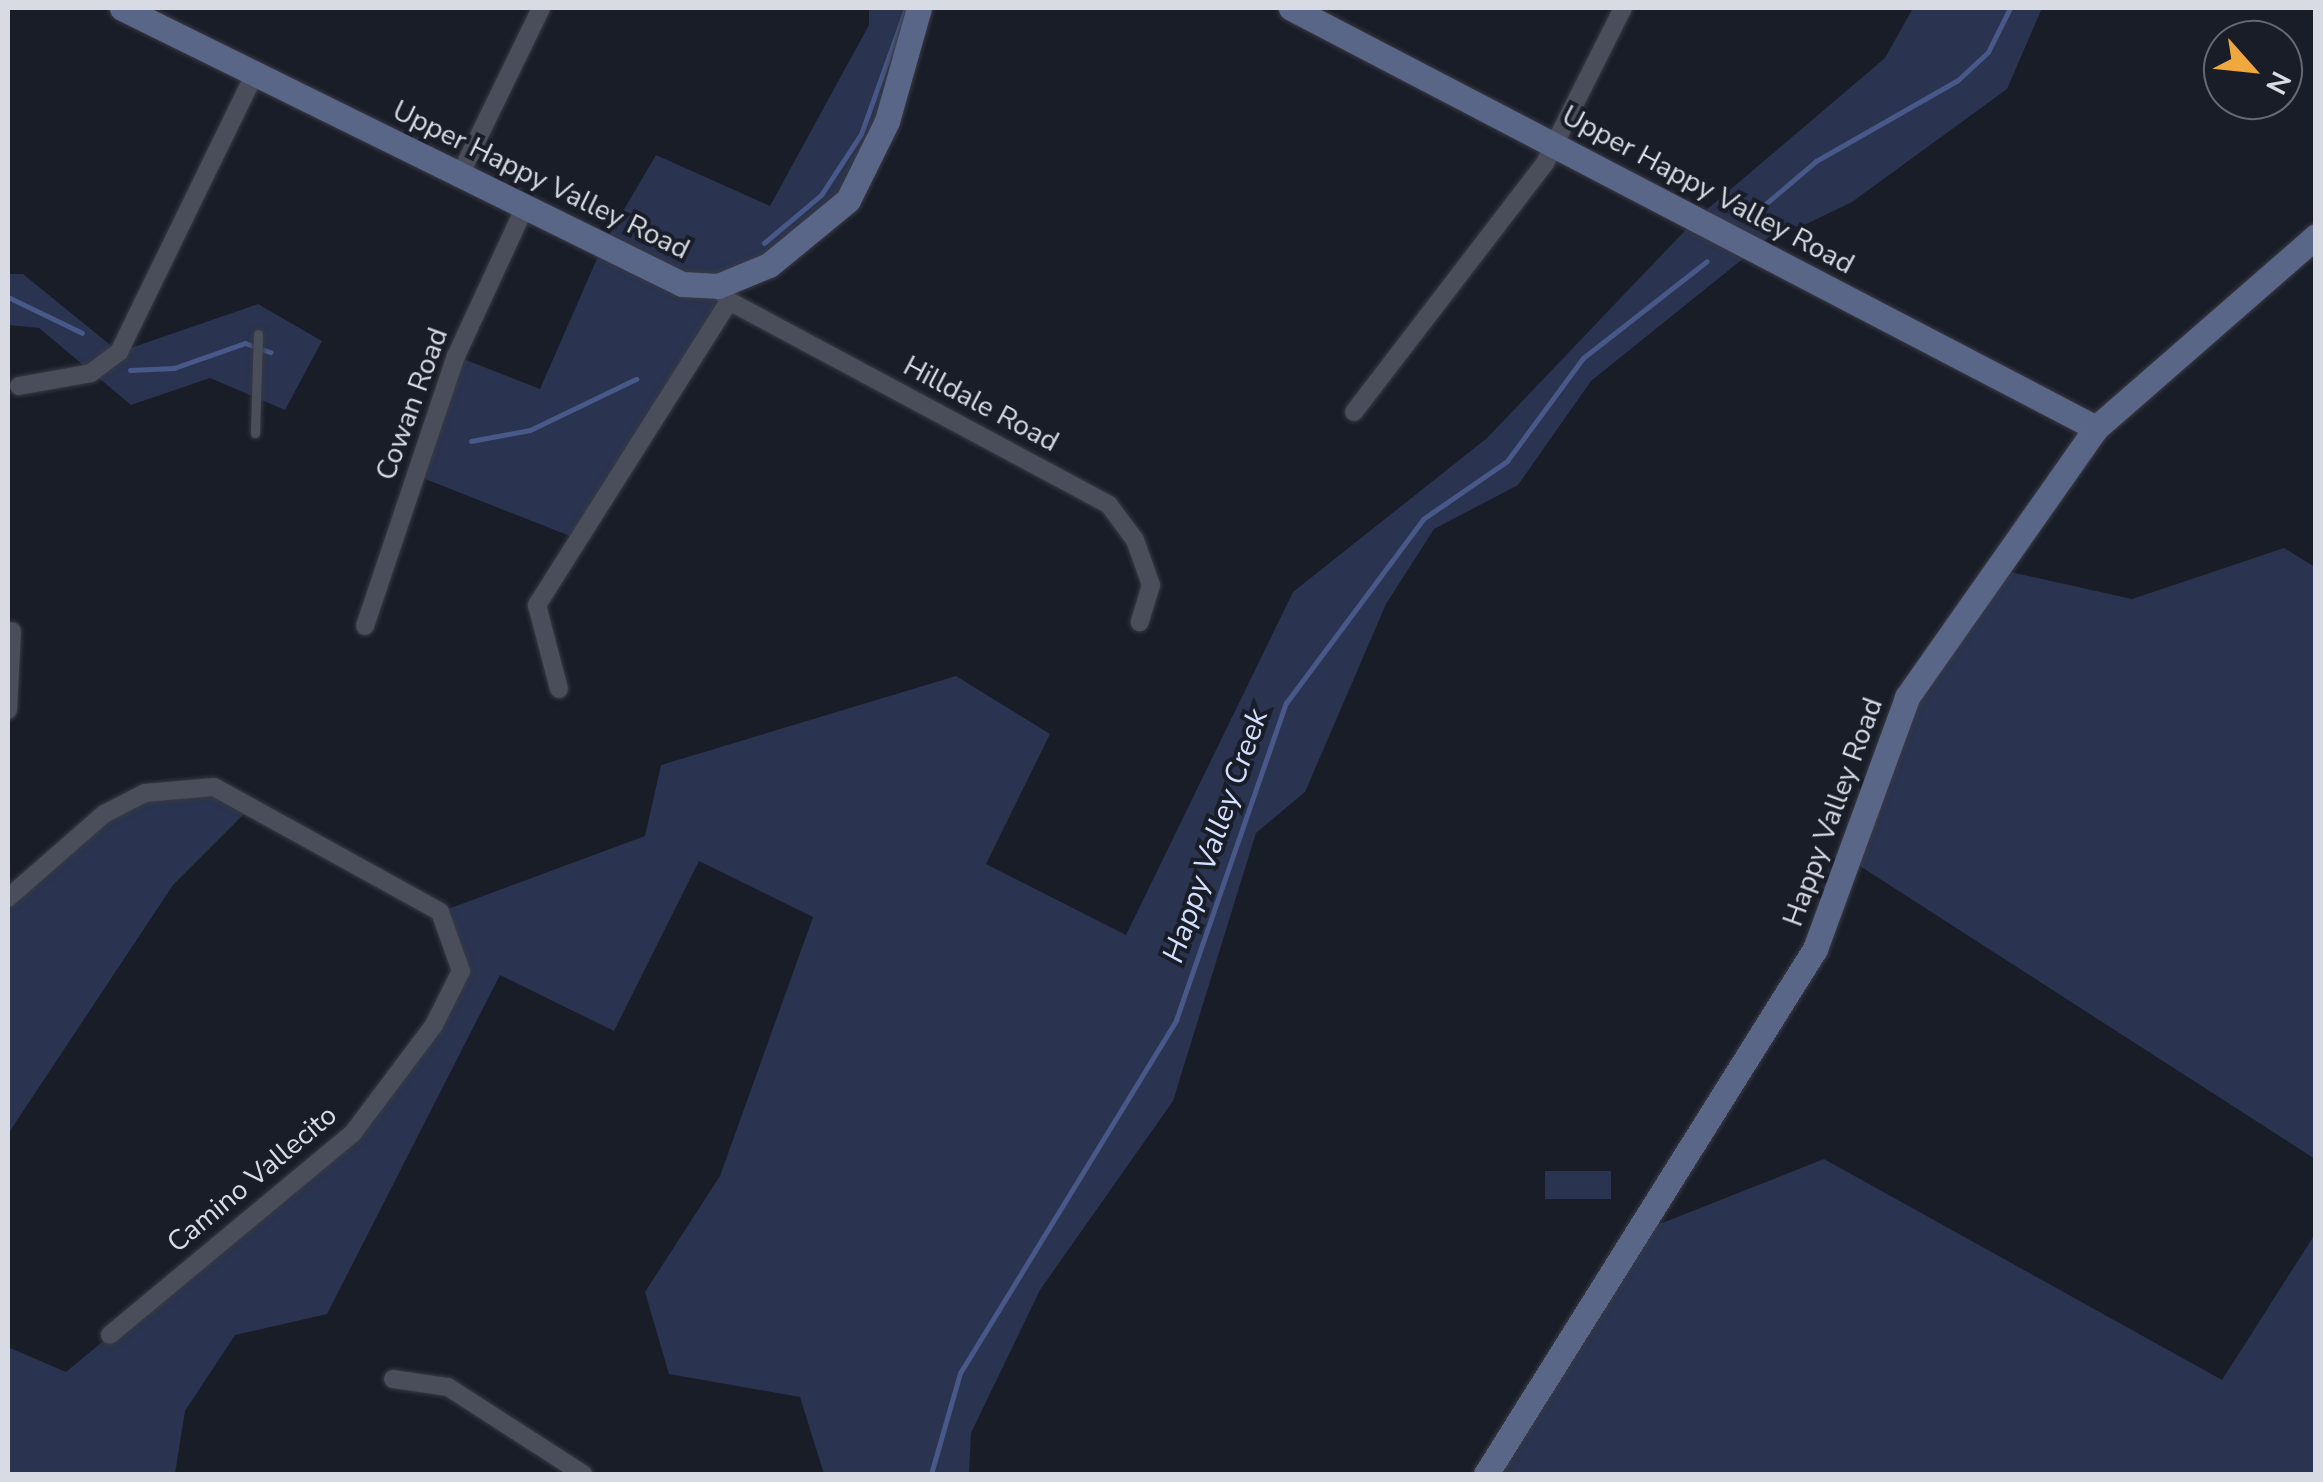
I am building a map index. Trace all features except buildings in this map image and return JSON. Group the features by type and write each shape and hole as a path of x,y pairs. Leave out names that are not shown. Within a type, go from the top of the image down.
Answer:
{"street":[{"name":"Upper Happy Valley Road","path":"122,8 682,284 723,293"},
{"path":"460,175 542,8"},
{"path":"560,689 537,605 723,293 770,266 848,200 886,121 919,8"},
{"name":"Upper Happy Valley Road","path":"1291,8 1555,141 2096,428"},
{"path":"1354,412 1555,141 1623,8"},
{"path":"19,386 90,373 118,352 255,73"},
{"name":"Cowan Road","path":"365,626 456,356 525,207"},
{"name":"Happy Valley Road","path":"1486,1474 1814,949 1907,696 2096,428 2316,236"},
{"name":"Hilldale Road","path":"723,293 1109,505 1136,540 1151,584 1140,622"},
{"path":"8,710 12,631"},
{"name":"Camino Vallecito","path":"8,898 104,814 145,793 214,787 440,912 459,961 449,1002 353,1133 110,1335"},
{"path":"392,1379 448,1387 583,1474"}],"lane":[{"path":"255,433 254,350 258,334"}],"shaded area":[{"path":"869,8 919,8 864,178 729,301 575,538 415,475 456,356 540,389 603,245 656,155 770,206 869,25"},
{"path":"1913,8 2042,8 2007,89 1852,202 1755,249 1591,381 1518,485 1434,529 1386,604 1305,792 1256,833 1173,1101 1040,1290 971,1433 969,1474 824,1474 800,1397 669,1374 645,1292 720,1176 813,917 699,861 614,1031 500,975 327,1314 235,1335 185,1411 175,1474 8,1474 8,1347 66,1372 353,1133 456,984 440,912 645,836 661,765 956,676 1050,734 986,864 1126,935 1293,592 1487,438 1697,218 1885,58"},
{"path":"8,274 23,274 119,352 258,304 322,341 285,410 210,378 131,405 39,328 8,325"},
{"path":"2284,548 2315,567 2315,1159 1849,859 1888,738 1997,569 2132,599"},
{"path":"183,785 255,803 173,885 8,1134 8,898 104,814"},
{"path":"1824,1159 2222,1380 2315,1234 2315,1474 1486,1474 1637,1233"},
{"path":"1545,1171 1611,1171 1611,1199 1545,1199"}],"waterway":[{"path":"764,243 821,195 861,134 906,8"},
{"name":"Happy Valley Creek","path":"1756,212 1816,161 1958,80 1988,52 2010,8"},
{"name":"Happy Valley Creek","path":"931,1474 960,1373 1176,1020 1286,703 1423,519 1507,461 1583,358 1707,261"},
{"path":"8,297 82,333"},
{"path":"130,370 174,368 245,343 270,352"},
{"path":"471,441 530,430 636,379"}]}
